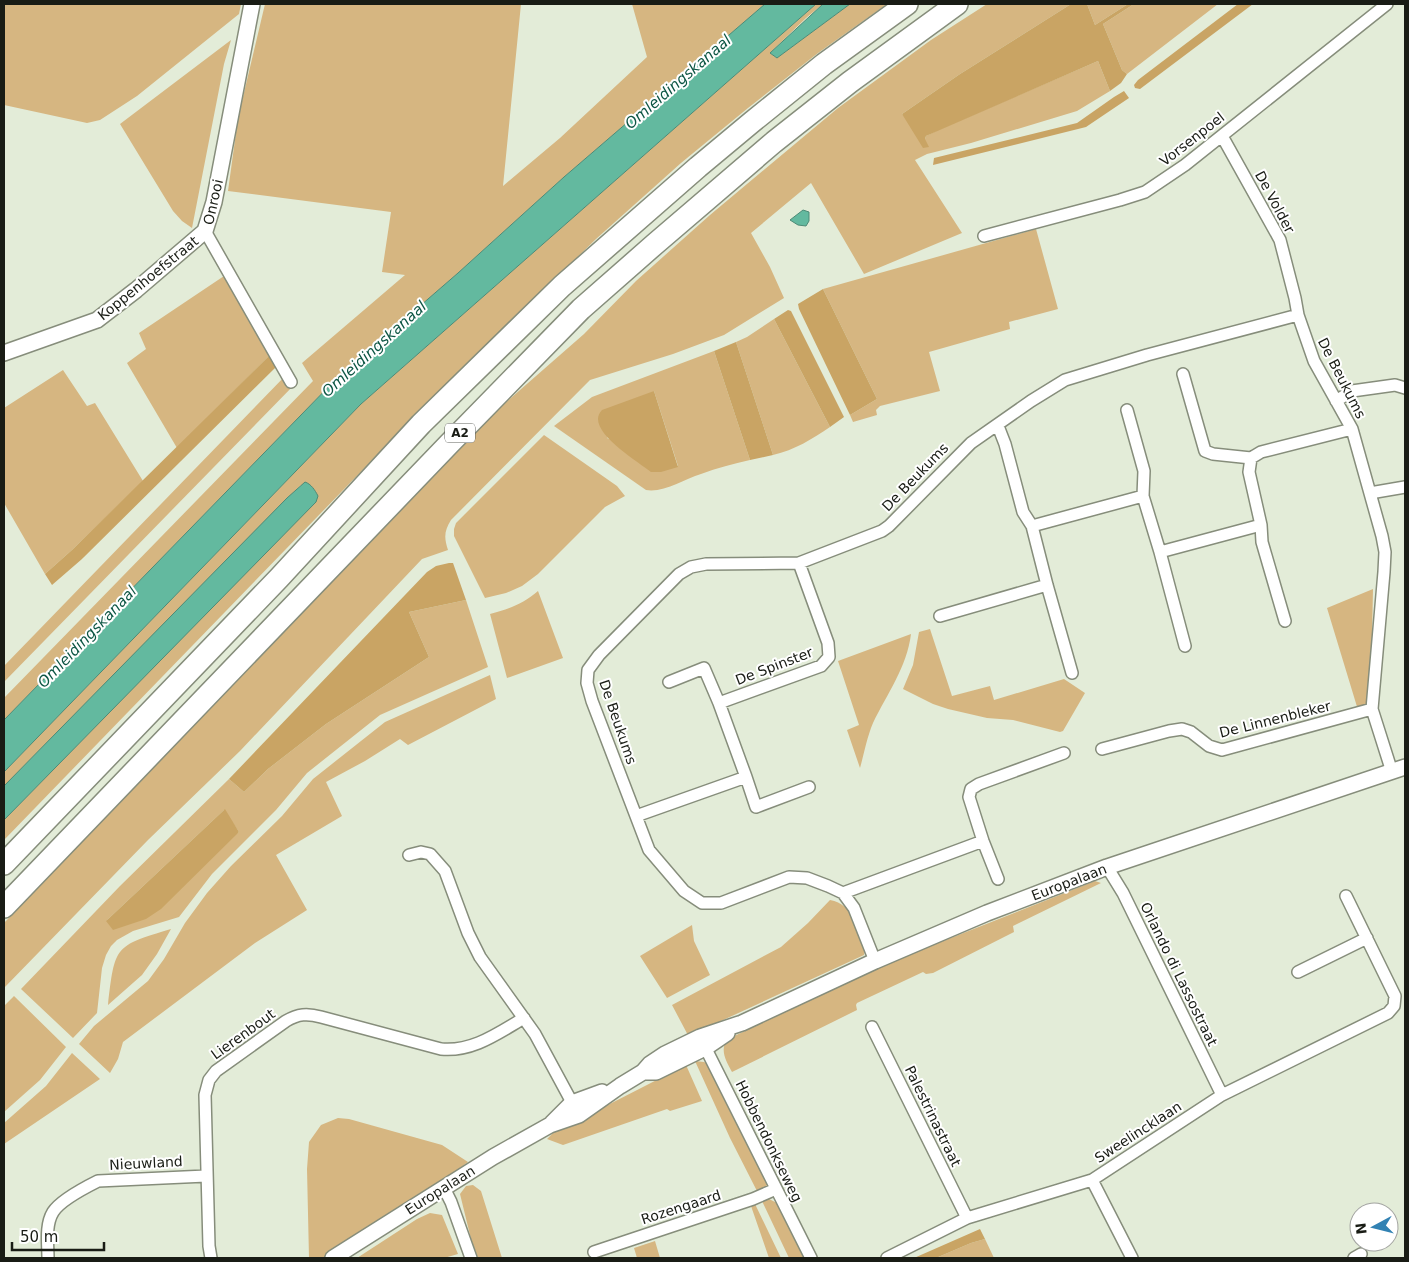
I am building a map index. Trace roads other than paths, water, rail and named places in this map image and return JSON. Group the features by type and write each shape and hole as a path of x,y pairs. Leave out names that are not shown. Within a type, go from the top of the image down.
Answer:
{"highway":[{"name":"A2","path":"4,864 273,585 421,424 562,286 752,122 824,64 908,4"},
{"name":"A2","path":"4,907 581,309 774,142 850,82 957,4"}],"street":[{"name":"Onrooi","path":"252,4 214,202 205,230 291,382"},
{"name":"Vorsenpoel","path":"984,236 1145,192 1162,182 1222,136 1387,4"},
{"name":"De Volder","path":"1222,136 1280,240 1298,315"},
{"name":"Koppenhoefstraat","path":"4,353 97,320 136,290 205,230"},
{"name":"De Beukums","path":"843,893 806,878 789,877 721,903 702,903 684,891 649,850 592,701 587,683 588,670 599,655 680,574 691,567 706,564 799,563 882,531 970,443 1065,380 1098,368 1298,315 1314,361 1352,429 1385,552 1372,710 1399,769"},
{"path":"1184,374 1205,451 1213,454 1252,458 1261,452 1352,429"},
{"path":"1336,401 1352,390 1395,386 1405,388"},
{"path":"1127,410 1144,472 1143,496 1185,646"},
{"path":"998,426 1024,512 1032,526 1072,673"},
{"path":"1252,458 1249,472 1261,525 1262,542 1284,621"},
{"path":"1370,493 1405,487"},
{"path":"1032,526 1143,496"},
{"path":"1160,552 1261,525"},
{"name":"De Spinster","path":"719,703 821,666 828,657 828,643 799,563"},
{"path":"940,616 1047,585"},
{"path":"669,682 704,668 719,703 756,806 809,787"},
{"name":"De Linnenbleker","path":"1102,749 1182,729 1191,732 1209,746 1222,750 1372,710"},
{"path":"998,878 983,841 969,797 971,789 979,784 1064,753"},
{"name":"Europalaan","path":"333,1258 478,1166 643,1072 650,1064 665,1054 703,1043 742,1022 875,961 987,913 1107,867 1399,769"},
{"path":"636,816 746,777"},
{"path":"875,961 854,908 843,893 983,841"},
{"path":"410,855 420,852 430,854 445,871 468,933 480,957 535,1034 576,1109"},
{"name":"Orlando di Lassostraat","path":"1107,867 1123,894 1222,1095"},
{"path":"1298,972 1367,938 1346,896"},
{"name":"Sweelincklaan","path":"887,1258 967,1218 1092,1180 1222,1095 1388,1013 1394,1006 1395,996 1367,938"},
{"name":"Lierenbout","path":"211,1258 206,1176 205,1095 209,1080 216,1071 295,1016 312,1015 441,1050 452,1050 477,1045 524,1018"},
{"name":"Palestrinastraat","path":"872,1028 967,1218"},
{"name":"Hobbendonkseweg","path":"703,1043 811,1258"},
{"name":"Nieuwland","path":"48,1258 48,1234 54,1211 98,1181 206,1176"},
{"path":"1092,1180 1132,1258"},
{"path":"444,1188 451,1202 470,1258"},
{"name":"Rozengaard","path":"594,1252 752,1199 776,1189"}],"water":[{"name":"Omleidingskanaal","path":"765,4 816,4 361,404 4,772 4,720 338,377 458,273 564,177"},
{"path":"823,4 850,4 777,58 770,53"},
{"path":"803,210 809,212 809,221 806,226 798,225 790,220"},
{"path":"305,482 317,494 316,502 4,820 4,786 287,498"}]}
